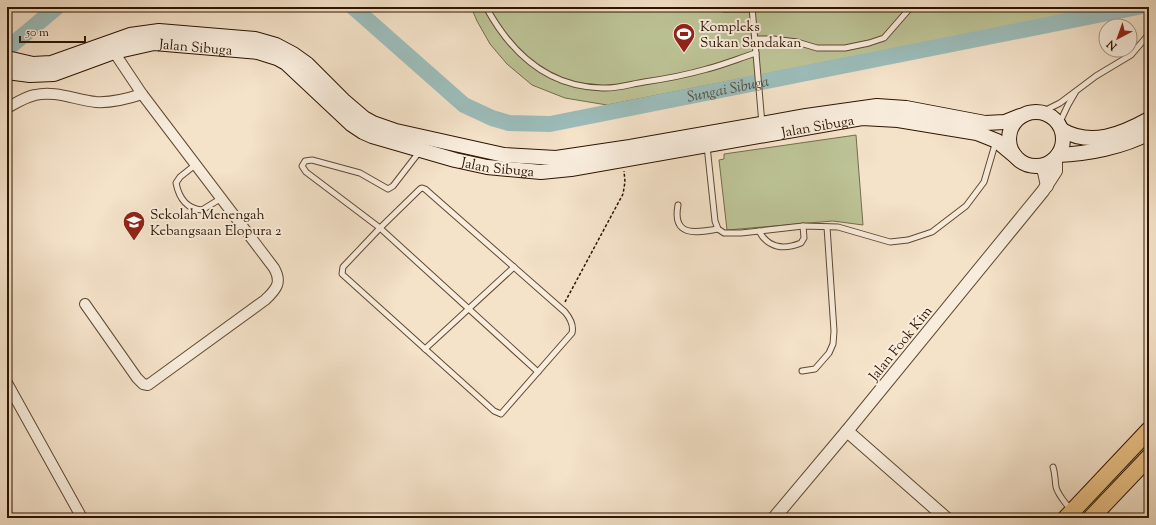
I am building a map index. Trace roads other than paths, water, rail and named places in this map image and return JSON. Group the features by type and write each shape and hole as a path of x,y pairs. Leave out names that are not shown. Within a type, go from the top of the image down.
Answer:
{"main road":[{"name":"Jalan Sibuga","path":"13,60 33,64 52,62 130,35 159,31 255,39 276,45 293,54 307,64 348,105 364,118 373,123 396,131 504,156 556,158 877,106 906,108 985,123 1005,122 1020,116"},
{"name":"Jalan Sibuga","path":"7,72 30,75 54,74 114,52 136,46 162,43 258,52 277,58 294,69 357,129 372,136 455,160 487,167 541,172 622,161 862,118 906,121 977,133 997,140 1014,156"},
{"path":"1060,127 1063,139 1062,147 1057,156 1049,163 1040,166 1031,166 1014,156 1009,144 1010,130 1014,122 1020,116 1027,113 1042,112 1048,115 1060,127 1076,137 1083,138 1104,137 1120,133 1149,119"},
{"path":"1057,156 1113,147 1130,142 1148,134"},
{"path":"1069,515 1149,430"},
{"path":"1091,518 1149,457"}],"street":[{"path":"85,304 137,378 143,384 148,385 265,300 275,289 278,283 278,276 274,268 142,94 114,52"},
{"path":"7,108 22,99 36,94 51,94 97,102 114,101 142,94"},
{"name":"Jalan Fook Kim","path":"774,518 1047,186 1056,171 1057,156"},
{"path":"1040,166 1044,172 1047,186"},
{"path":"7,383 82,518"},
{"path":"847,431 946,518"}],"lane":[{"path":"486,7 493,20 519,53 535,67 554,78 580,87 604,89 672,78 708,69 756,53"},
{"path":"715,7 724,9 752,8 762,124"},
{"path":"755,39 773,38 797,42 817,48 845,48 884,38 910,7"},
{"path":"1042,112 1060,103 1096,76 1131,55 1149,34"},
{"path":"1060,127 1068,104 1077,91"},
{"path":"707,146 715,221 718,229 724,233 803,226 838,227 890,242 908,240 932,232 966,206 984,182 997,140"},
{"path":"421,150 393,186 388,189 360,173 312,160 305,160 303,163 303,169 380,228 538,372"},
{"path":"195,165 180,177 176,183 178,193 187,204 194,209 202,210 220,198"},
{"path":"420,189 425,189 569,317 573,329 572,333 501,414 425,349 342,274 343,267 380,228 420,189"},
{"path":"678,205 677,212 679,224 683,230 699,233 718,229"},
{"path":"759,231 763,239 770,244 778,247 794,246 801,243 804,238 803,226"},
{"path":"802,371 815,369 829,353 834,344 826,227"},
{"path":"425,349 514,267"},
{"path":"1053,467 1056,475 1056,486 1069,515"}],"waterway":[{"name":"Sungai Sibuga","path":"7,49 57,7"},
{"name":"Sungai Sibuga","path":"353,7 464,105 492,118 509,123 550,124 1138,7"}],"place":[{"name":"Kompleks Sukan Sandakan","path":"684,54"},
{"name":"Sekolah Menengah Kebangsaan Elopura 2","path":"134,242"}]}
